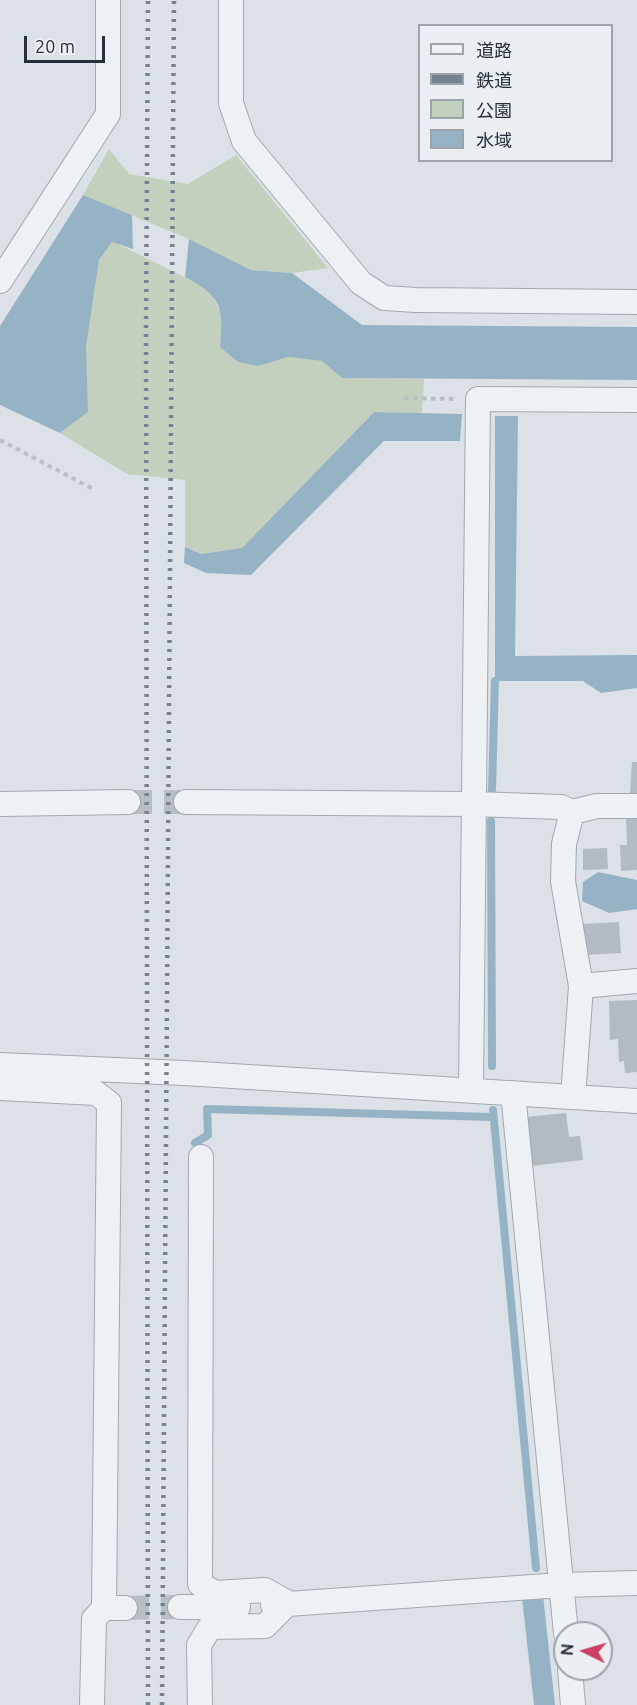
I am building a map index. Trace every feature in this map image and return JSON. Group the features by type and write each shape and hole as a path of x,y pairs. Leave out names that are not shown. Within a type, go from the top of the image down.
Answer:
{"street":[{"path":"0,281 108,114 108,0"},
{"path":"231,0 231,103 244,141 361,283 384,298 637,302"},
{"path":"471,1090 478,399 637,400"},
{"path":"0,804 128,802"},
{"path":"186,802 474,804 561,807 572,812 597,806 637,806"},
{"path":"572,812 564,844 563,881 581,986 573,1097"},
{"path":"581,986 637,981"},
{"path":"0,1065 208,1074 637,1101"},
{"path":"0,1088 96,1093 109,1103 114,1608 94,1619 92,1705"},
{"path":"513,1093 565,1621"},
{"path":"201,1157 200,1584 215,1593 265,1590 288,1604"},
{"path":"180,1607 244,1607 561,1585 637,1584"},
{"path":"200,1705 199,1645 210,1627 265,1626 288,1604"},
{"path":"571,1681 573,1705"}],"path":[{"path":"404,398 478,399"},
{"path":"0,440 95,490"}],"green space":[{"path":"109,149 129,174 188,184 236,155 328,268 292,273 251,270 189,239 83,195"},
{"path":"112,241 210,290 223,319 220,347 258,366 289,357 323,361 342,378 424,379 422,413 374,412 242,548 201,554 185,547 185,480 127,474 60,433 88,412 85,346 99,260"}],"water":[{"path":"83,195 132,215 133,249 112,242 99,260 86,346 88,412 60,433 0,405 0,326"},
{"path":"189,239 251,270 292,273 362,325 637,327 637,380 342,378 322,361 289,357 258,366 238,362 220,347 220,312 213,297 185,277"},
{"path":"374,412 462,414 460,441 384,441 251,575 206,573 184,563 185,547 201,554 242,548"},
{"path":"495,416 518,416 515,656 637,655 637,688 601,693 583,681 495,681"},
{"path":"598,872 637,880 637,909 609,913 582,901 583,882"},
{"path":"543,1595 555,1705 534,1705 522,1598"}],"building":[{"path":"632,762 637,762 637,794 630,793"},
{"path":"637,817 637,870 621,871 620,845 627,845 626,818"},
{"path":"607,848 608,869 583,870 583,849"},
{"path":"619,922 621,953 584,955 582,924"},
{"path":"637,1000 637,1072 625,1073 624,1061 619,1062 618,1039 610,1040 609,1001"},
{"path":"566,1113 569,1137 580,1136 583,1160 531,1166 525,1117"}],"waterway":[{"path":"492,790 495,681"},
{"path":"491,821 492,1066"},
{"path":"195,1143 208,1135 207,1109 492,1117"},
{"path":"493,1110 536,1568"}],"tunnel":[{"path":"128,802 186,802"},
{"path":"125,1608 180,1607"}],"railway":[{"path":"148,0 146,326 148,1705"},
{"path":"162,1705 174,0"}]}
